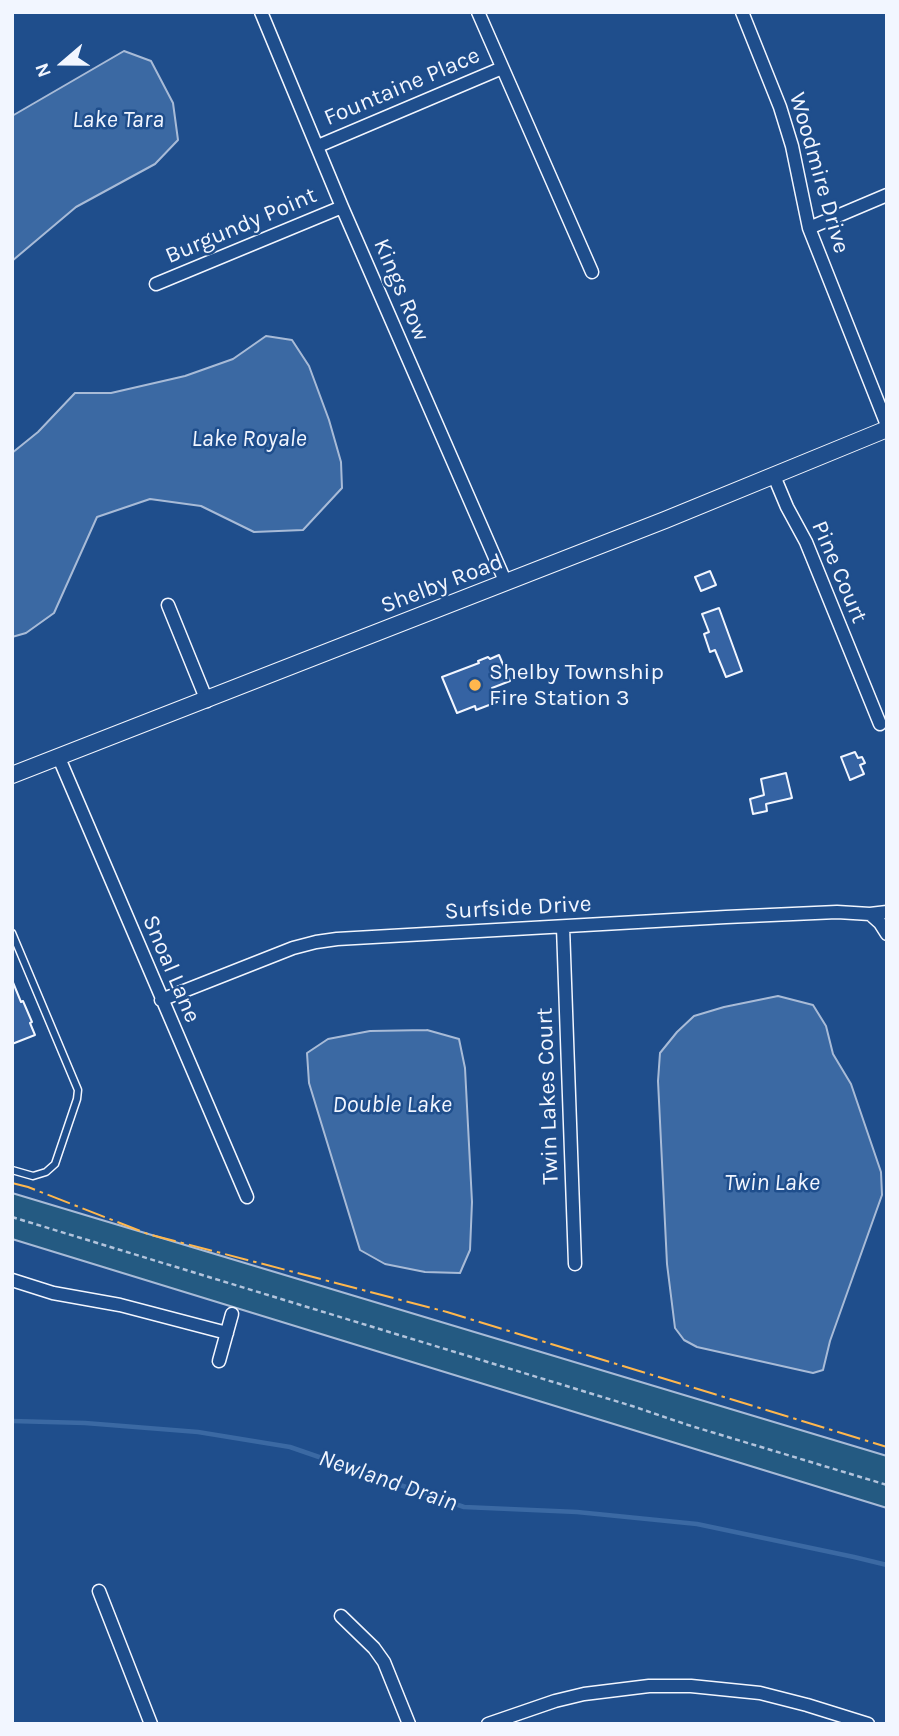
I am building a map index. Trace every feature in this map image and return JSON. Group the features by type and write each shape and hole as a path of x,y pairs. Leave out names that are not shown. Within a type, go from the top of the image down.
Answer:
{"street":[{"name":"Kings Row","path":"261,12 506,583"},
{"path":"478,12 592,272"},
{"name":"Woodmire Drive","path":"741,12 780,107 792,146 809,228 887,427"},
{"name":"Fountaine Place","path":"318,146 502,68"},
{"path":"809,228 887,195"},
{"name":"Burgundy Point","path":"156,284 342,206"},
{"name":"Shelby Road","path":"12,775 506,583 774,476 887,427"},
{"name":"Pine Court","path":"774,476 806,542 880,724"},
{"path":"168,605 207,701"},
{"name":"Snoal Lane","path":"59,758 247,1196"},
{"name":"Surfside Drive","path":"161,1000 293,948 316,942 365,937 837,912 887,912"},
{"path":"870,914 887,934"},
{"name":"Twin Lakes Court","path":"563,927 575,1264"},
{"path":"12,1280 53,1293 120,1305 227,1333"},
{"path":"219,1361 232,1314"},
{"path":"99,1591 151,1724"},
{"path":"341,1616 374,1648 384,1662 409,1724"},
{"path":"488,1724 555,1701 595,1692 649,1686 691,1686 760,1693 868,1724"}],"lane":[{"path":"12,933 78,1090 55,1164 46,1172 33,1176 12,1170"}],"path":[{"path":"12,1217 887,1485"}],"shaded area":[{"path":"12,1193 887,1456 887,1508 12,1239"}],"water":[{"name":"Lake Tara","path":"124,51 151,61 173,103 178,140 155,164 76,207 12,261 12,116"},
{"name":"Lake Royale","path":"266,336 292,340 309,366 341,462 342,488 303,530 254,532 201,506 150,499 97,517 54,613 26,633 12,637 12,453 38,432 75,393 111,393 185,376 233,359"},
{"name":"Twin Lake","path":"778,996 813,1005 826,1026 833,1054 851,1084 881,1172 882,1195 830,1341 823,1370 813,1373 697,1347 684,1340 675,1328 667,1264 658,1081 660,1053 694,1016"},
{"name":"Double Lake","path":"427,1030 459,1039 465,1068 472,1202 470,1250 460,1273 425,1272 385,1264 360,1250 309,1083 307,1053 328,1039 370,1031"}],"building":[{"path":"710,571 716,585 701,591 695,577"},
{"path":"719,608 742,671 726,677 715,650 710,652 704,634 709,632 702,614"},
{"path":"499,655 510,681 492,688 497,702 476,710 475,706 457,713 442,677"},
{"path":"855,752 865,763 860,765 864,774 850,780 841,757"},
{"path":"786,773 792,798 766,804 767,811 753,814 750,799 764,795 761,779"},
{"path":"12,980 32,1022 30,1023 35,1035 12,1044"}],"waterway":[{"name":"Newland Drain","path":"12,1421 85,1423 198,1432 290,1447 464,1507 577,1512 697,1524 887,1565"}],"power":[{"path":"12,1183 148,1234 447,1312 887,1447"}],"place":[{"name":"Shelby Township Fire Station 3","path":"475,685"}]}
